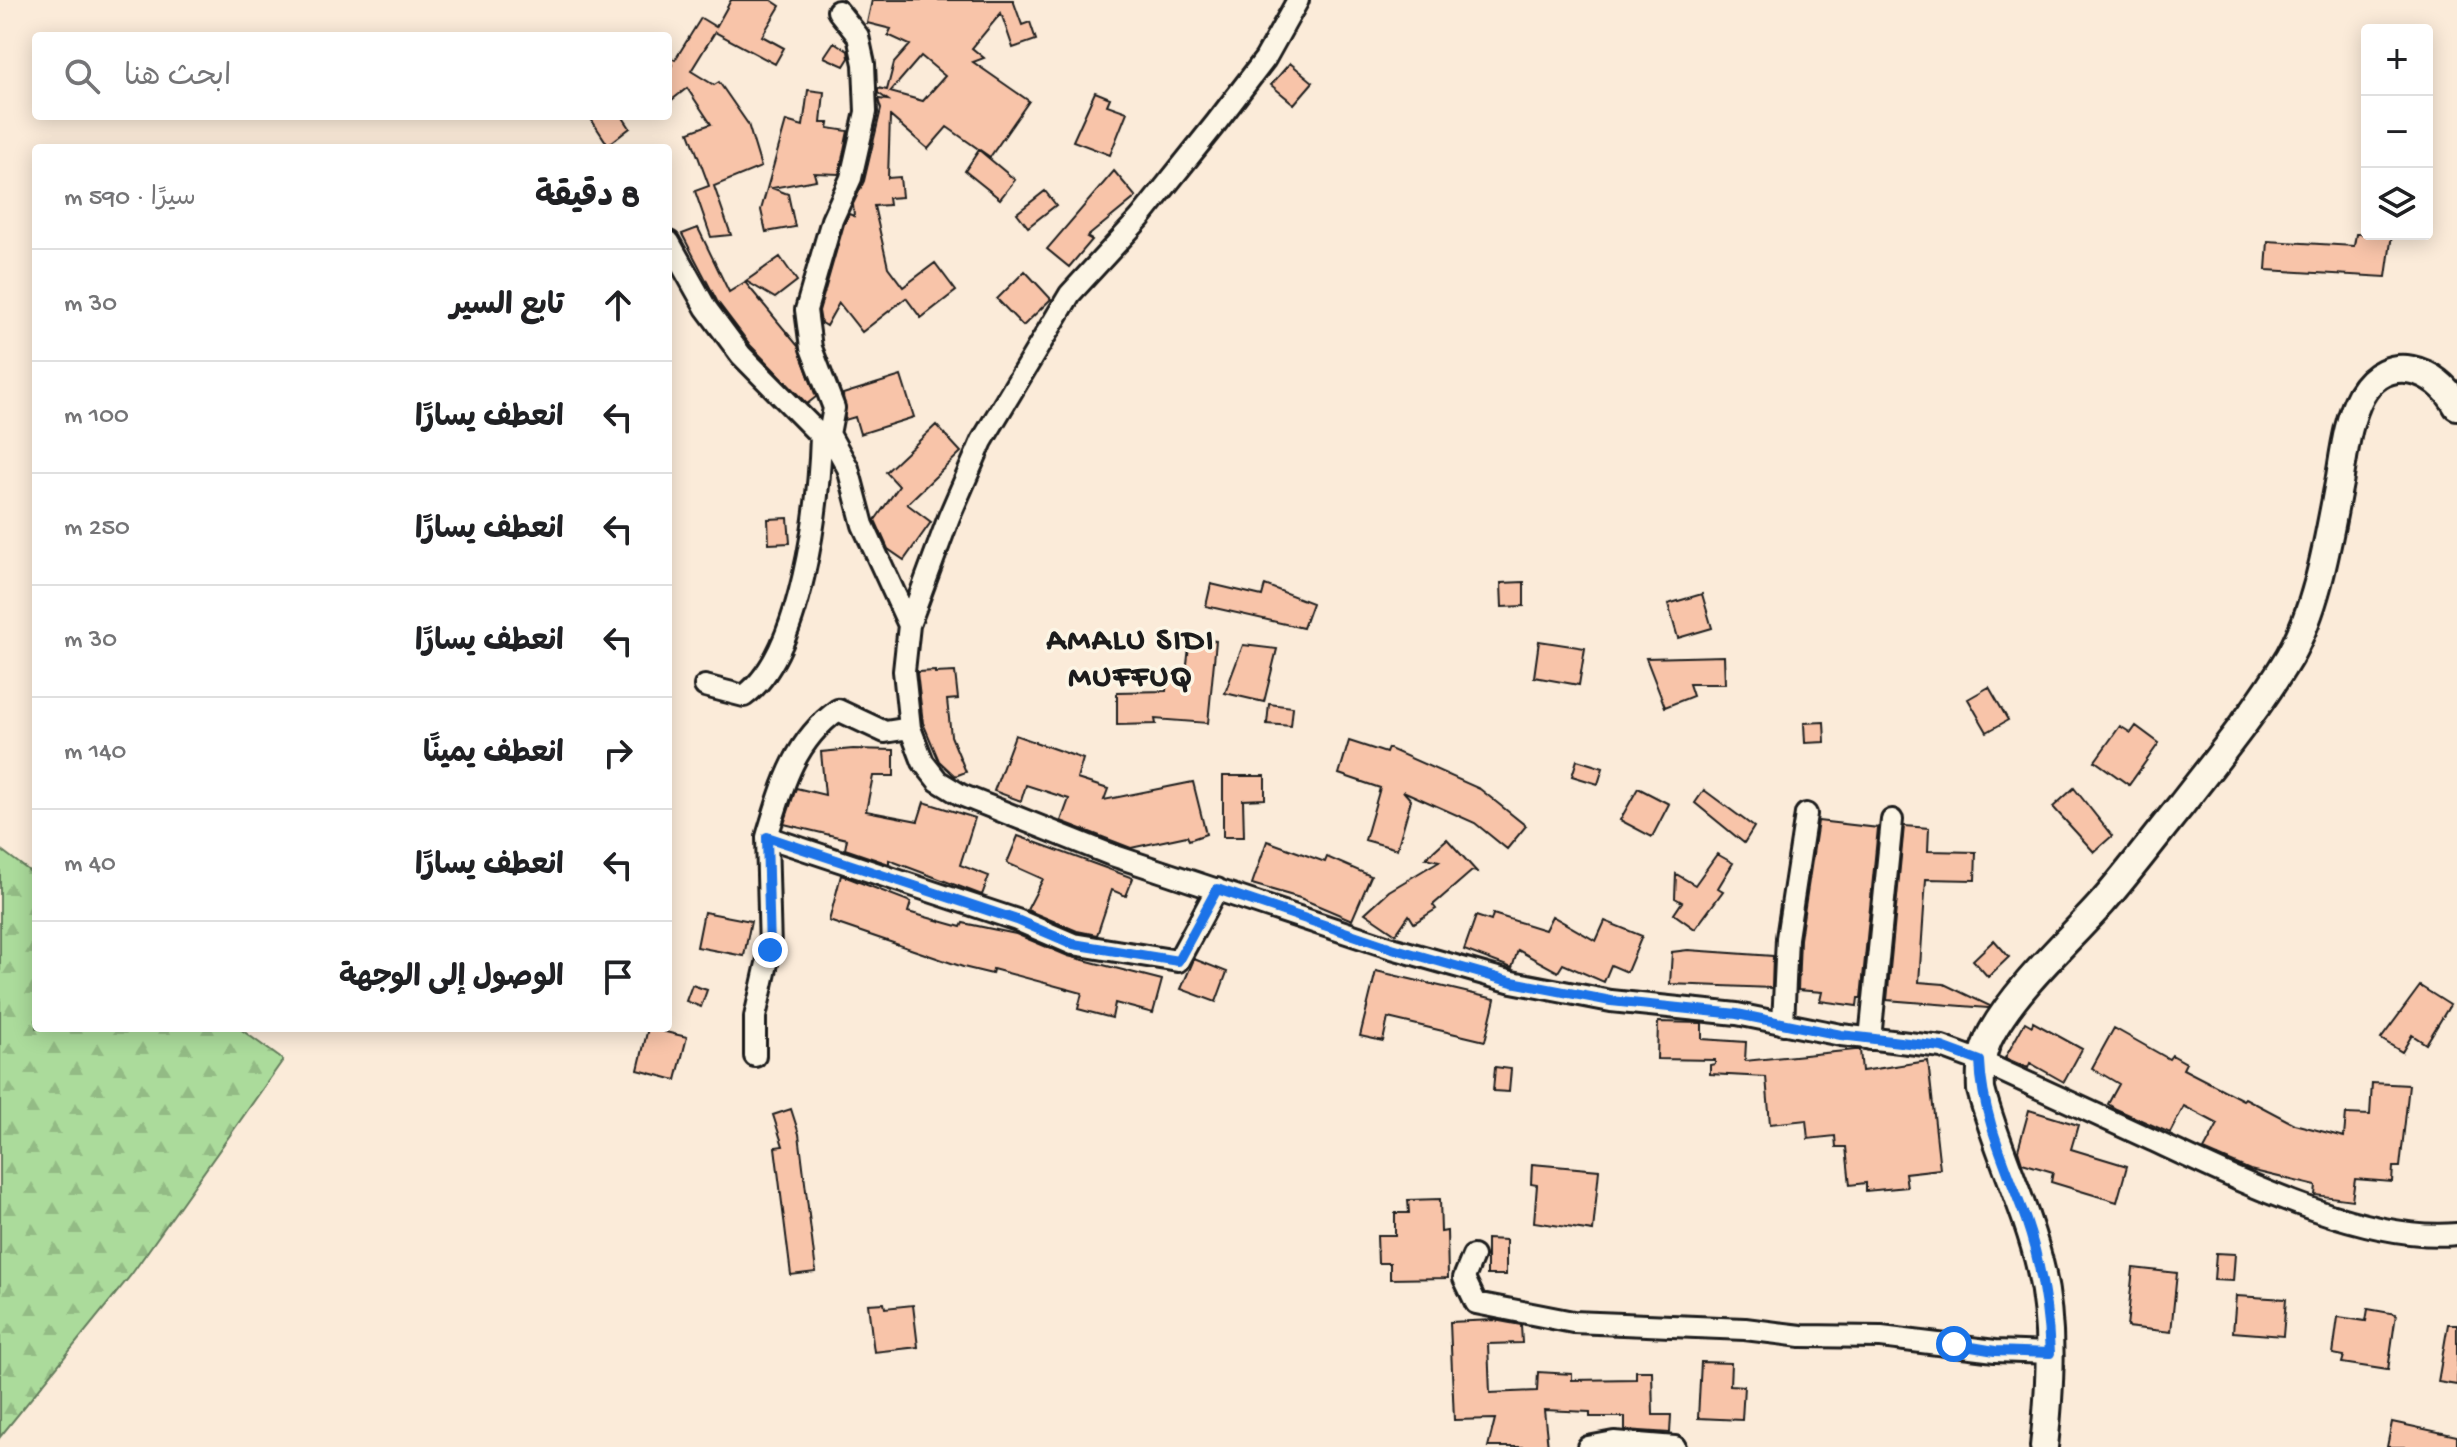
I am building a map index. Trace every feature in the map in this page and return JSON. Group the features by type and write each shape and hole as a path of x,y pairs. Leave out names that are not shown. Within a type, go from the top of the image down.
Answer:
{"main road":[{"path":"2044,1447 2050,1353 2048,1307 2041,1268 1988,1118 1981,1090 1980,1061 2006,1011 2108,896 2207,772 2290,655 2307,618 2333,515 2350,426 2366,389 2386,374 2418,369 2439,383 2457,406"}],"street":[{"path":"1298,0 1265,59 1140,218 1070,294 982,441 949,517 909,625 904,671 910,728 923,762 938,781 961,795 1109,854 1392,948 1512,982 1611,1001 1737,1014 1870,1039 1942,1047 1980,1061 2268,1191 2364,1224 2427,1237 2457,1234"},
{"path":"705,686 744,696 759,685 800,593 819,498 825,435 834,408 811,348 806,310 832,220 851,178 866,112 864,64 858,36 838,11"},
{"path":"672,247 706,308 741,355 825,435 848,468 863,525 909,625"},
{"path":"755,1056 755,1017 770,950 767,837 783,783 814,727 838,710 885,732 910,728"},
{"path":"1783,1024 1787,938 1806,814"},
{"path":"1870,1039 1892,820"},
{"path":"767,837 1017,920 1073,944 1178,961 1217,889"},
{"path":"1473,1256 1464,1278 1476,1303 1573,1322 1745,1329 1801,1336 1881,1337 1995,1351 2050,1353"},
{"path":"1588,1447 1614,1442 1675,1447"}],"green space":[{"path":"0,849 32,873 32,1032 244,1032 283,1060 131,1275 0,1437"}],"building":[{"path":"731,0 771,0 780,6 762,36 784,48 775,64 715,32 691,71 714,85 719,82 748,124 761,167 714,186 731,235 711,237 695,191 709,186 689,132 711,124 687,88 672,100 672,58 675,60 701,18 716,27"},
{"path":"872,0 1013,0 1022,25 1030,22 1036,40 1013,48 1001,13 972,48 984,58 973,62 1029,101 990,157 947,127 928,149 890,116 888,178 900,177 902,197 888,198 889,205 874,206 888,267 903,287 935,263 956,291 921,318 906,298 862,332 839,303 826,326 821,323 819,311 844,224 849,214 854,216 853,204 864,181 881,109 878,99 888,100 878,93 878,88 887,90 894,63 910,45 888,35 891,29 867,23","holes":["921,56 945,76 923,101 890,92"]},
{"path":"834,42 848,51 849,58 844,66 824,57"},
{"path":"1290,63 1313,82 1294,104 1271,85"},
{"path":"808,90 824,92 821,123 829,123 828,128 848,131 839,174 814,173 816,180 772,188 788,194 795,227 766,232 761,210 786,121 803,126"},
{"path":"1095,92 1110,98 1107,105 1127,112 1110,155 1073,141"},
{"path":"592,120 625,120 630,128 607,144"},
{"path":"979,150 1015,180 1000,199 965,171"},
{"path":"1114,171 1136,197 1087,237 1092,240 1069,267 1047,249"},
{"path":"1045,191 1056,205 1028,227 1017,213"},
{"path":"698,228 729,292 745,282 798,346 816,397 807,404 751,346 717,301 682,234"},
{"path":"2356,234 2361,234 2361,240 2391,240 2386,277 2266,270 2268,241 2354,246"},
{"path":"780,257 797,281 775,298 746,281"},
{"path":"1025,271 1051,299 1023,326 997,299"},
{"path":"901,376 914,417 860,434 855,417 845,420 843,394"},
{"path":"936,425 961,452 907,504 931,522 904,560 888,549 875,520 899,486 886,472"},
{"path":"788,518 790,543 769,544 768,519"},
{"path":"1524,582 1524,606 1502,607 1501,583"},
{"path":"1211,584 1262,596 1265,585 1312,603 1303,628 1206,606"},
{"path":"1702,594 1712,628 1678,638 1668,604"},
{"path":"1190,638 1216,641 1208,723 1155,719 1156,724 1117,725 1117,692 1166,691 1167,680 1185,682"},
{"path":"1539,641 1585,648 1579,685 1534,677"},
{"path":"1243,645 1277,649 1264,702 1225,693"},
{"path":"1724,656 1725,684 1689,684 1693,696 1665,707 1646,658"},
{"path":"917,672 955,672 958,699 947,700 951,736 966,772 955,776 939,761 923,723"},
{"path":"1989,687 2008,720 1987,732 1968,699"},
{"path":"1269,704 1293,707 1291,726 1267,724"},
{"path":"1824,722 1825,742 1805,743 1804,723"},
{"path":"2120,726 2131,733 2136,726 2159,743 2129,785 2095,761"},
{"path":"1015,735 1083,759 1077,779 1108,789 1104,800 1193,782 1206,834 1189,840 1187,836 1131,848 1061,821 1069,799 1026,785 1021,801 994,791"},
{"path":"1349,741 1386,753 1388,748 1480,789 1526,826 1507,849 1475,823 1403,791 1411,800 1397,849 1365,840 1380,788 1339,774"},
{"path":"894,750 894,776 873,776 866,811 918,821 924,802 975,818 960,865 989,876 982,895 889,860 889,864 845,849 847,839 784,824 796,788 825,795 821,752"},
{"path":"1577,760 1603,768 1598,784 1572,776"},
{"path":"1223,776 1265,776 1265,799 1243,800 1244,837 1223,837"},
{"path":"1638,788 1669,804 1652,837 1620,820"},
{"path":"2074,788 2112,836 2094,852 2053,807"},
{"path":"1704,790 1754,827 1744,843 1695,803"},
{"path":"1818,821 1878,828 1861,998 1858,998 1857,1006 1820,1001 1822,992 1798,990 1800,939"},
{"path":"1904,826 1929,828 1928,851 1976,852 1975,880 1926,879 1919,982 1944,984 1990,1006 1988,1008 1887,1000"},
{"path":"1018,836 1133,878 1126,896 1112,890 1097,935 1077,931 1027,910 1043,879 1007,863"},
{"path":"1447,839 1477,872 1472,871 1433,905 1436,909 1414,923 1409,915 1396,934 1365,913 1389,891 1439,861 1426,858"},
{"path":"1267,841 1325,862 1327,857 1371,876 1352,920 1300,898 1252,884"},
{"path":"1717,854 1733,863 1718,888 1723,891 1695,929 1674,914 1682,902 1675,898 1676,874 1695,885"},
{"path":"841,875 911,902 908,912 961,927 963,923 1016,934 1068,956 1162,980 1153,1013 1115,1003 1112,1018 1078,1009 1082,993 993,969 992,974 963,967 829,921"},
{"path":"704,912 751,921 744,956 697,947"},
{"path":"1493,914 1545,930 1552,916 1596,941 1605,921 1642,936 1627,972 1611,965 1604,982 1563,964 1558,972 1518,950 1512,968 1464,950 1476,916 1491,921"},
{"path":"1994,940 2009,957 1988,977 1973,960"},
{"path":"1688,950 1773,956 1772,988 1670,984 1672,952"},
{"path":"1194,959 1227,972 1216,1002 1181,989"},
{"path":"1376,971 1495,999 1485,1041 1388,1018 1383,1041 1360,1036"},
{"path":"692,985 707,990 701,1007 686,1001"},
{"path":"2420,986 2450,1005 2426,1044 2412,1035 2402,1052 2381,1039"},
{"path":"1658,1022 1702,1023 1702,1039 1746,1042 1745,1061 1860,1050 1862,1071 1928,1061 1940,1169 1905,1173 1907,1187 1866,1191 1866,1183 1850,1185 1846,1147 1836,1147 1835,1136 1808,1139 1806,1120 1770,1124 1766,1077 1710,1074 1710,1065 1715,1064 1715,1060 1657,1059"},
{"path":"2025,1022 2032,1026 2033,1022 2082,1049 2064,1082 2030,1063 2028,1068 2005,1058"},
{"path":"2114,1028 2169,1059 2172,1055 2186,1063 2183,1069 2243,1100 2245,1098 2294,1124 2344,1137 2346,1114 2370,1115 2372,1083 2409,1085 2400,1167 2393,1167 2392,1182 2355,1179 2352,1200 2315,1195 2316,1186 2250,1170 2204,1150 2218,1124 2184,1106 2170,1133 2116,1109 2108,1104 2119,1084 2092,1068"},
{"path":"647,1032 687,1037 676,1080 638,1070"},
{"path":"1495,1067 1511,1069 1509,1092 1493,1091"},
{"path":"791,1109 799,1134 816,1272 791,1275 775,1147 783,1146 773,1115"},
{"path":"2029,1110 2078,1125 2071,1149 2127,1166 2117,1202 2051,1182 2053,1172 2022,1163 2018,1150"},
{"path":"1532,1164 1599,1170 1593,1231 1534,1222 1537,1185 1531,1184"},
{"path":"1440,1199 1441,1232 1447,1231 1448,1278 1390,1279 1390,1263 1378,1263 1377,1235 1395,1235 1395,1213 1409,1213 1408,1200"},
{"path":"1487,1239 1506,1240 1506,1275 1487,1275"},
{"path":"2216,1253 2235,1254 2233,1281 2214,1280"},
{"path":"2133,1268 2177,1273 2171,1332 2127,1327"},
{"path":"2236,1296 2286,1299 2283,1336 2233,1332"},
{"path":"884,1303 885,1308 913,1305 918,1347 874,1352 868,1304"},
{"path":"2368,1309 2396,1314 2388,1370 2342,1363 2344,1356 2333,1354 2338,1317 2366,1321"},
{"path":"1494,1320 1521,1325 1522,1343 1488,1344 1490,1393 1537,1391 1538,1372 1572,1374 1572,1380 1636,1379 1636,1371 1652,1371 1653,1415 1671,1415 1670,1433 1625,1430 1625,1417 1590,1417 1590,1412 1544,1410 1548,1447 1488,1447 1495,1419 1454,1420 1450,1322"},
{"path":"2448,1324 2457,1324 2457,1385 2438,1382"},
{"path":"1701,1362 1731,1363 1730,1385 1744,1386 1742,1420 1698,1418"},
{"path":"2392,1422 2457,1436 2457,1447 2387,1447"}],"district":[{"name":"AMALU SIDI MUFFUQ","path":"1131,656"}],"route":[{"path":"770,950 767,837 1017,920 1073,944 1178,961 1217,889 1392,948 1512,982 1611,1001 1737,1014 1841,1035 1942,1047 1980,1061 1981,1090 1988,1118 2041,1268 2048,1307 2050,1353 1995,1351 1954,1344"}]}
